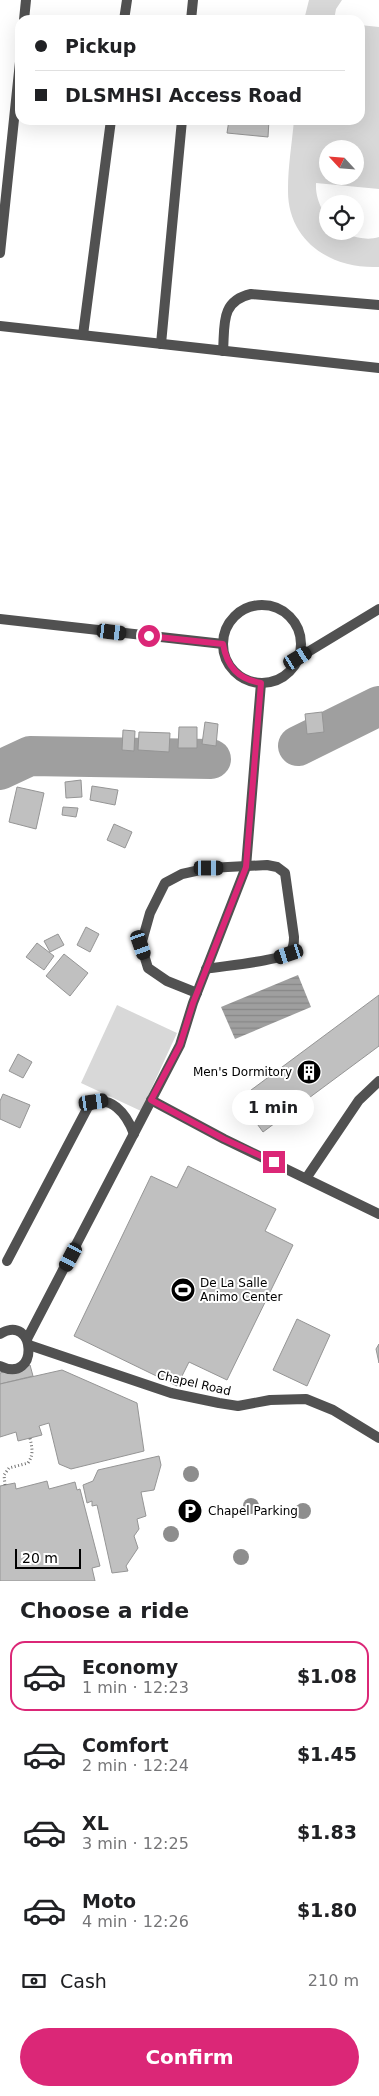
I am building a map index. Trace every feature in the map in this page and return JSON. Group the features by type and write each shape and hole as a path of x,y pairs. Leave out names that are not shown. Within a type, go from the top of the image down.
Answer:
{"lane":[{"path":"24,15 26,0"},
{"path":"125,15 127,0"},
{"path":"192,15 193,0"},
{"path":"0,253 15,110"},
{"path":"83,335 110,125"},
{"path":"161,344 182,125"},
{"path":"223,351 227,310 232,302 240,296 251,294 379,306"},
{"path":"0,326 379,368"},
{"path":"263,605 275,608 286,613 294,622 300,634 301,646 298,658 284,676 273,681 261,683 249,681 235,671 225,656 223,644 225,632 231,621 240,612 251,607 263,605"},
{"path":"298,658 379,609"},
{"path":"0,619 223,644"},
{"path":"0,1366 13,1369 24,1363 30,1352 28,1342 180,1045 197,993 246,867 261,683"},
{"path":"197,993 167,981 148,968 141,945 150,913 165,883 182,874 209,868 266,865 277,867 285,873 294,938 293,947 289,954 276,958 206,969"},
{"path":"307,1178 359,1100 379,1081"},
{"path":"151,1100 224,1139 379,1214"},
{"path":"7,1261 88,1107 94,1102 105,1101 119,1108 130,1122 134,1134"},
{"name":"Chapel Road","path":"0,1334 9,1330 16,1331 28,1342 171,1393 238,1406 270,1400 306,1399 333,1410 379,1438"}],"path":[{"path":"5,1485 5,1472 9,1468 28,1462 32,1457 33,1452 30,1438"}],"shaded area":[{"path":"309,0 342,0 336,9 335,15 305,15"},
{"path":"365,26 379,27 379,189 337,185 364,185 364,140 319,140 319,183 316,183 316,191 319,203 319,240 364,240 379,237 379,267 359,266 342,262 314,248 295,223 290,207 288,180 293,125 365,125"},
{"path":"298,975 311,1007 235,1039 221,1007"},
{"path":"117,1005 177,1033 141,1111 81,1083"}],"building":[{"path":"228,125 269,125 268,137 227,133"},
{"path":"322,712 324,732 307,734 305,714"},
{"path":"205,722 218,724 216,746 202,744"},
{"path":"179,727 197,727 197,748 178,748"},
{"path":"123,730 135,731 134,751 122,750"},
{"path":"139,732 170,733 169,752 138,750"},
{"path":"81,780 82,797 66,798 65,782"},
{"path":"92,786 118,790 115,805 90,800"},
{"path":"17,787 44,793 36,829 9,822"},
{"path":"63,807 78,808 76,817 62,815"},
{"path":"114,824 132,832 125,848 107,840"},
{"path":"86,927 99,934 90,952 77,945"},
{"path":"58,934 64,945 50,952 44,941"},
{"path":"37,943 54,956 44,970 26,957"},
{"path":"64,954 88,973 70,996 46,976"},
{"name":"Men's Dormitory","path":"379,995 379,1046 263,1132 239,1099"},
{"path":"18,1054 32,1062 23,1078 9,1071"},
{"path":"3,1094 30,1105 20,1128 0,1119 0,1101"},
{"name":"De La Salle Animo Center","path":"188,1166 276,1209 265,1231 293,1245 227,1380 189,1362 177,1386 74,1336 151,1176 177,1188"},
{"path":"297,1319 330,1335 307,1386 273,1370"},
{"path":"379,1344 379,1363 376,1349"},
{"path":"30,1365 33,1376 0,1384 0,1373"},
{"path":"62,1370 137,1403 144,1451 71,1469 59,1464 49,1423 39,1426 42,1435 18,1441 16,1432 0,1437 0,1384"},
{"path":"159,1456 161,1465 154,1490 141,1492 146,1516 137,1519 139,1529 134,1536 138,1548 126,1566 128,1571 112,1573 97,1505 92,1506 92,1501 87,1503 83,1485 93,1481 98,1470"},
{"path":"47,1481 49,1489 75,1482 77,1490 80,1489 100,1566 92,1568 95,1581 0,1581 0,1486 15,1483 16,1489"}],"waterway":[{"path":"298,746 379,706"},
{"path":"0,770 30,756 211,759"}],"place":[{"name":"Men's Dormitory","path":"309,1072"},
{"name":"De La Salle Animo Center","path":"183,1290"},
{"name":"Chapel Parking","path":"190,1511"}],"route":[{"path":"149,636 223,644 225,656 230,667 249,681 261,683 246,867 193,1003 180,1045 151,1100 224,1139 274,1162"}]}
